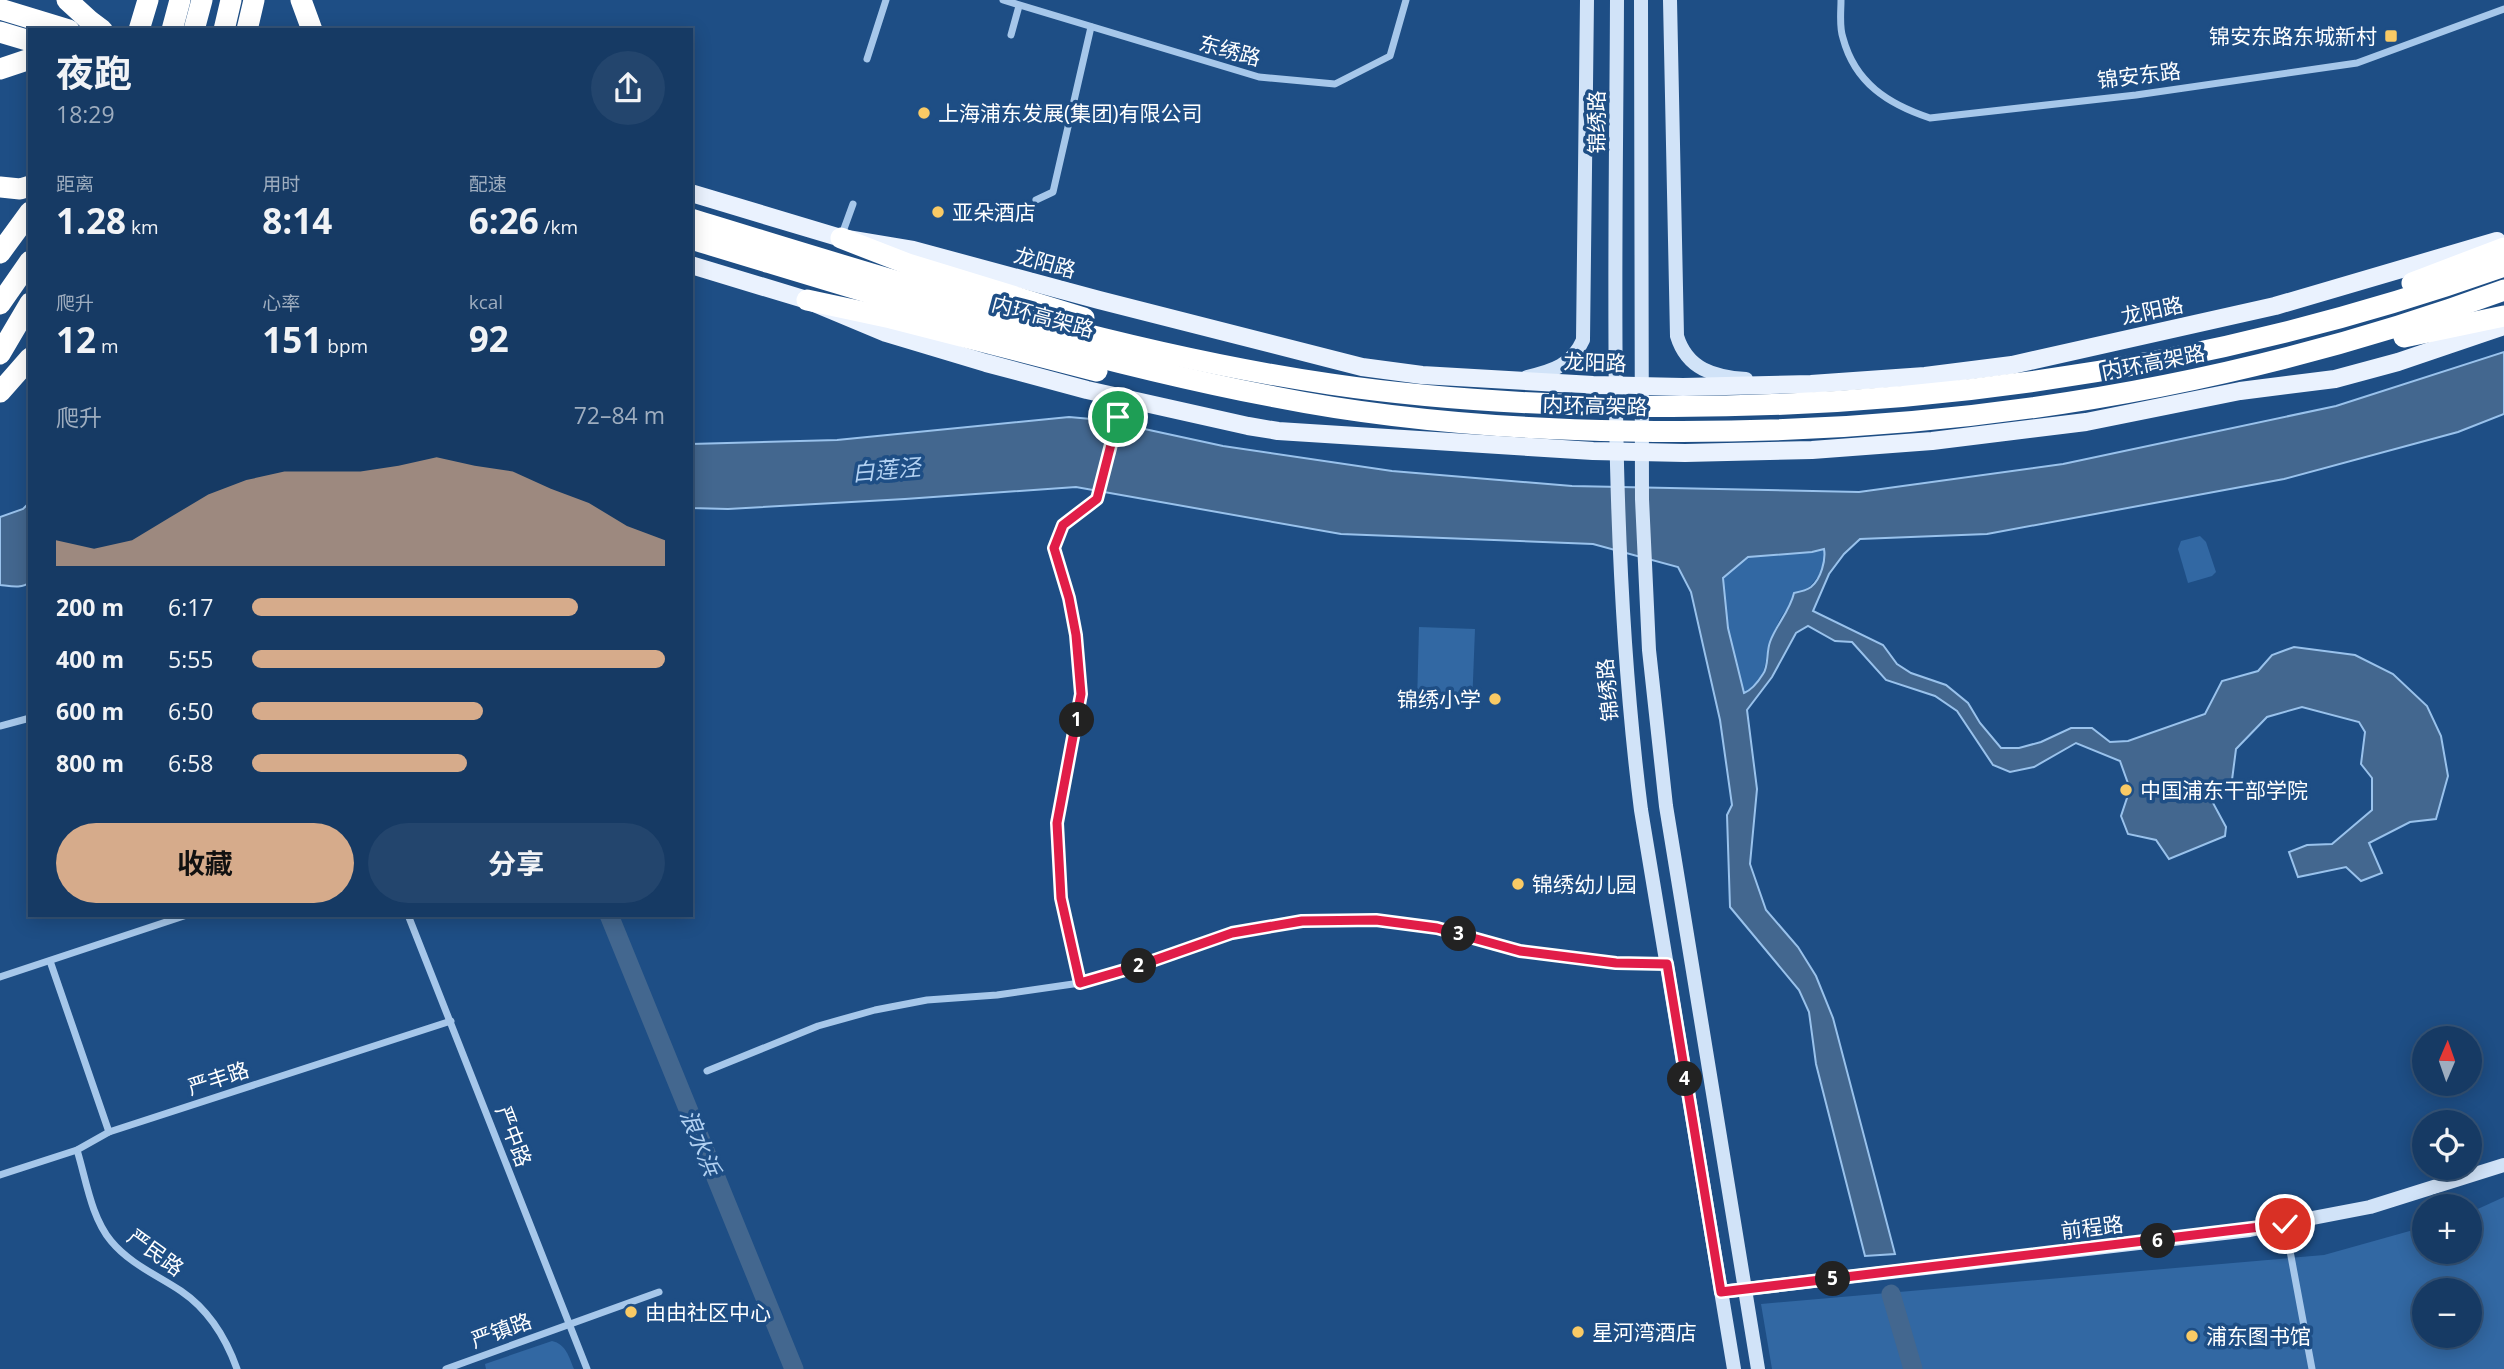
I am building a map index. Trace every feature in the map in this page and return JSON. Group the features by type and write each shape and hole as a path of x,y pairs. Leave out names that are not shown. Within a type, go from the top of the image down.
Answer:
{"highway":[{"path":"67,0 100,28"},
{"path":"140,28 148,0"},
{"path":"173,28 180,0"},
{"path":"195,28 202,0"},
{"path":"224,28 231,0"},
{"path":"247,28 254,0"},
{"path":"301,0 311,28"},
{"path":"0,6 63,28"},
{"path":"0,32 28,40"},
{"path":"0,69 28,60"},
{"path":"1,188 28,187"},
{"path":"28,215 2,250 10,260 28,262"},
{"name":"内环高架路","path":"693,220 826,270 1083,353 1275,397 1383,414 1507,426 1606,431 1749,432 1883,425 2017,412 2170,385 2274,361 2369,335 2504,290"},
{"path":"841,238 920,268 1278,376"},
{"name":"内环高架路","path":"693,239 1101,337 1278,376 1441,397 1594,406 1748,407 1870,401 2014,386 2080,376 2283,333 2402,300 2504,267"},
{"path":"2080,376 2390,291 2504,248"},
{"path":"0,304 28,265"},
{"path":"807,300 891,318 1104,372 1173,385 1275,397"},
{"path":"0,354 28,306"},
{"path":"2274,361 2504,316"},
{"path":"0,392 28,360"}],"main road":[{"path":"1510,381 1562,367 1572,359 1583,340 1587,0"},
{"name":"锦绣路","path":"1617,0 1617,499 1631,728 1641,810 1734,1369"},
{"path":"1642,0 1642,499 1648,638 1666,806 1758,1369"},
{"path":"1670,0 1675,326 1679,345 1694,364 1717,376 1752,380 1838,382"},
{"path":"0,6 77,28"},
{"path":"0,39 28,47"},
{"name":"龙阳路","path":"693,194 841,238 913,250 1362,367 1422,375 1510,381 1684,387 1925,376 2028,362 2275,306 2504,239"},
{"path":"693,266 807,300 886,333 986,363 1087,390 1262,429 1506,446 1672,453 1800,451 1873,446 2020,432 2086,422 2240,391 2319,382 2352,375 2504,326"},
{"name":"前程路","path":"1721,1292 2285,1224 2370,1207 2504,1165"}],"street":[{"path":"867,59 886,0"},
{"name":"东绣路","path":"1003,0 1259,77 1335,85 1390,56 1406,0"},
{"name":"锦安东路","path":"1841,0 1842,37 1861,78 1905,109 1930,118 2136,95 2357,62 2395,51 2504,9"},
{"path":"1011,35 1019,6"},
{"path":"1036,200 1053,192 1091,27"},
{"path":"841,238 853,204"},
{"path":"1080,983 1061,898 1057,823 1081,694 1076,635 1069,598 1054,548 1063,525 1097,499 1118,417"},
{"path":"0,726 28,719"},
{"path":"0,977 181,917"},
{"name":"严中路","path":"409,917 587,1369"},
{"path":"707,1071 818,1026 875,1010 927,1000 997,995 1080,983 1232,933 1302,921 1376,920 1437,928 1520,951 1616,963 1667,964"},
{"path":"50,961 109,1132"},
{"name":"严丰路","path":"0,1175 77,1150 109,1132 450,1021"},
{"name":"严民路","path":"77,1150 95,1211 110,1239 135,1263 197,1303 224,1337 237,1369"},
{"path":"2285,1224 2312,1369"},
{"name":"严镇路","path":"446,1369 659,1292"}],"shaded area":[{"path":"2200,536 2206,542 2216,572 2212,576 2188,583 2178,549 2181,541"},
{"path":"1824,549 1824,560 1816,579 1786,610 1779,622 1769,644 1760,679 1743,693 1728,628 1723,577 1748,556"},
{"path":"1419,627 1475,629 1472,706 1417,704"},
{"path":"2504,1197 2504,1369 1772,1369 1761,1304 2324,1255 2412,1230 2412,1264 2482,1264 2482,1207"},
{"path":"552,1341 564,1348 574,1369 486,1369 485,1364"}],"water":[{"name":"白莲泾","path":"2504,352 2504,414 2458,432 2284,479 1987,534 1860,539 1829,574 1813,611 1883,645 1897,664 1911,673 1946,685 1968,703 1980,723 2001,748 2019,748 2041,742 2071,728 2092,728 2110,742 2128,741 2205,714 2222,681 2258,671 2272,655 2294,647 2355,655 2393,674 2427,706 2441,736 2448,776 2436,819 2410,822 2369,843 2382,873 2361,881 2346,867 2298,877 2289,852 2307,845 2332,844 2372,810 2372,778 2361,764 2365,732 2359,722 2302,707 2267,717 2236,749 2232,780 2216,792 2213,803 2226,827 2225,836 2169,859 2156,840 2128,834 2121,816 2130,789 2120,761 2076,743 2034,767 2010,772 1993,765 1957,711 1935,696 1886,680 1852,642 1835,641 1808,626 1796,633 1772,677 1747,710 1757,789 1750,864 1766,910 1798,947 1816,976 1833,1018 1895,1254 1865,1256 1816,1064 1809,1012 1799,990 1730,907 1727,815 1732,805 1720,720 1691,592 1678,567 1593,544 1341,534 1076,487 728,509 693,508 693,444 837,440 1069,417 1103,420 1223,446 1392,471 1572,486 1859,492 2063,464 2336,406","holes":["1824,549 1823,564 1815,584 1794,593 1770,642 1765,671 1755,685 1744,693 1728,628 1723,578 1748,557"]},
{"path":"28,504 28,583 20,586 0,585 0,517 23,509"}],"waterway":[{"name":"浪水浜","path":"610,917 794,1369"},
{"path":"1891,1294 1913,1369"}],"place":[{"name":"锦安东路东城新村","path":"2391,36"},
{"name":"上海浦东发展(集团)有限公司","path":"924,113"},
{"name":"亚朵酒店","path":"938,212"},
{"name":"锦绣小学","path":"1495,699"},
{"name":"中国浦东干部学院","path":"2126,790"},
{"name":"锦绣幼儿园","path":"1518,884"},
{"name":"由由社区中心","path":"631,1312"},
{"name":"星河湾酒店","path":"1578,1332"},
{"name":"浦东图书馆","path":"2192,1336"}],"route":[{"path":"1118,417 1097,499 1063,525 1054,548 1069,598 1076,635 1081,694 1057,823 1061,898 1080,983 1232,933 1302,921 1376,920 1437,928 1520,951 1616,963 1667,964 1721,1292 2285,1224"}]}
